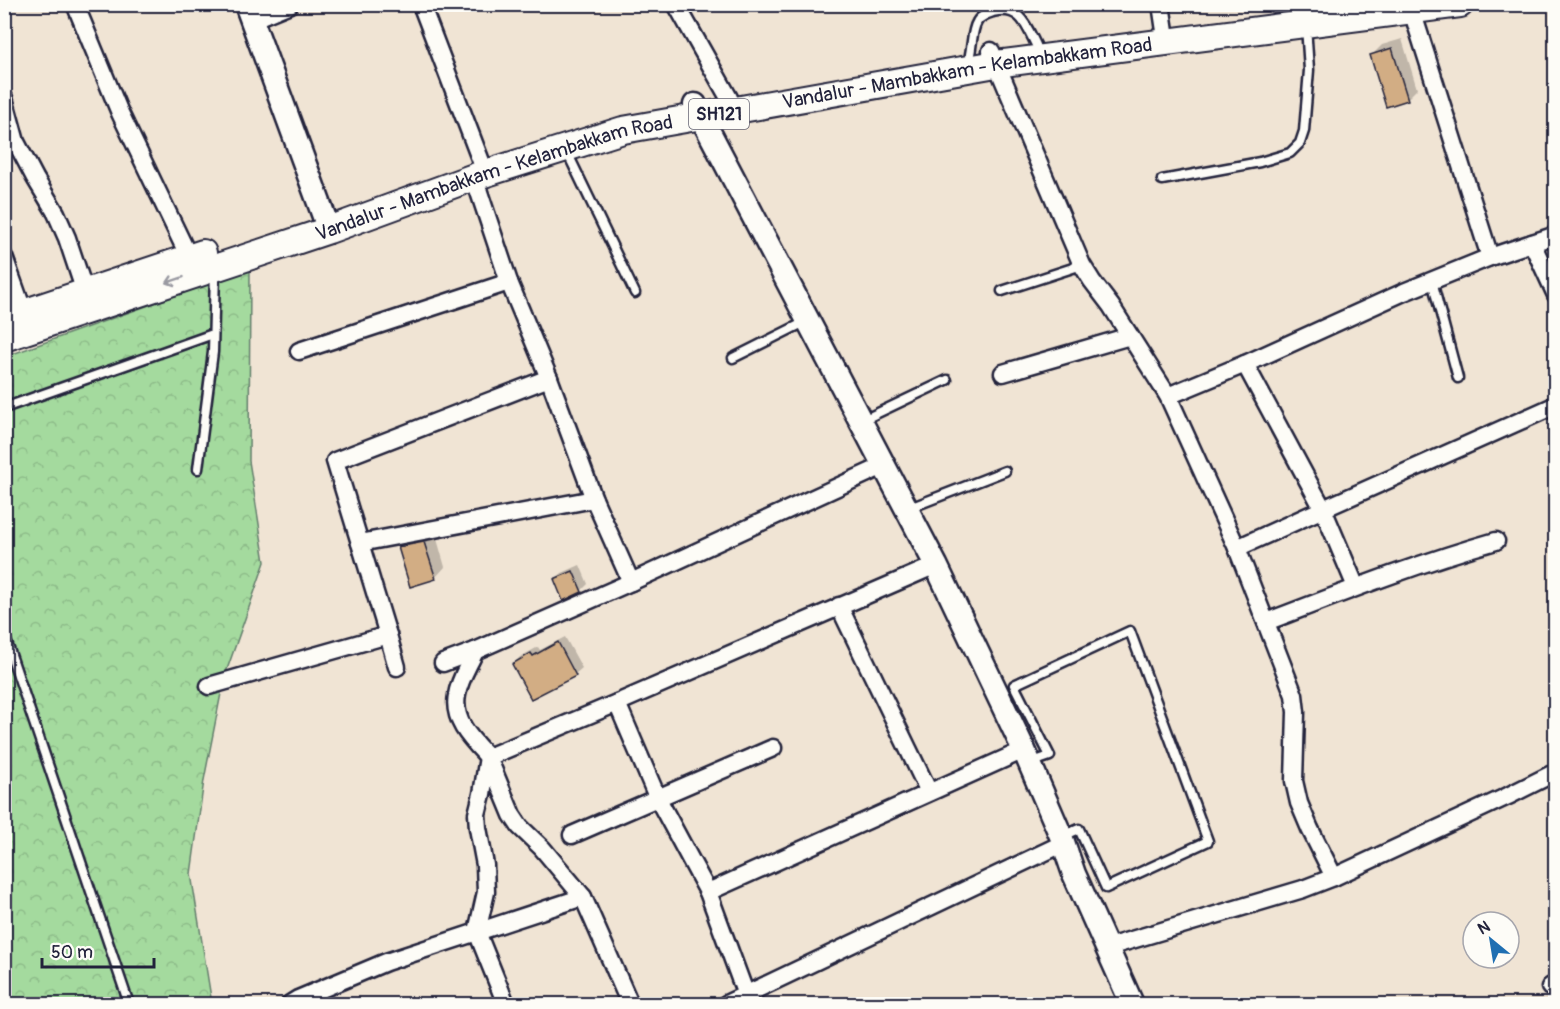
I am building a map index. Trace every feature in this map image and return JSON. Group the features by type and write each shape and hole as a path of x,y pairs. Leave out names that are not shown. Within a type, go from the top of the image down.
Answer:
{"main road":[{"name":"Vandalur - Mambakkam - Kelambakkam Road","path":"478,170 698,111 1036,45 1166,31 1368,4"},
{"name":"Vandalur - Mambakkam - Kelambakkam Road","path":"986,56 1306,24 1460,4"},
{"name":"Vandalur - Mambakkam - Kelambakkam Road","path":"14,316 215,267 620,118 698,111"},
{"name":"Vandalur - Mambakkam - Kelambakkam Road","path":"4,338 189,257 327,224"}],"street":[{"path":"75,4 120,113 189,257"},
{"path":"290,4 248,12 327,224"},
{"path":"420,4 478,170 509,282 549,378 594,499 631,582"},
{"path":"676,4 731,105"},
{"path":"1161,4 1166,31"},
{"path":"1412,10 1490,256"},
{"path":"986,56 1082,265 1168,396 1237,548 1294,695 1296,712 1294,781 1299,803 1334,877"},
{"path":"4,98 16,142 56,213 67,238 87,300"},
{"path":"698,111 936,565 1027,757 1062,839 1074,874 1132,1005"},
{"path":"1168,396 1490,256 1556,235"},
{"path":"1532,243 1556,295"},
{"path":"4,257 14,316"},
{"path":"299,351 509,282"},
{"path":"1003,373 1130,336"},
{"path":"1245,364 1323,509 1356,587"},
{"path":"397,667 335,461 549,378"},
{"path":"1237,548 1556,405"},
{"path":"443,663 631,582 883,466"},
{"path":"360,543 594,499"},
{"path":"1266,622 1356,587 1496,541"},
{"path":"488,757 936,565"},
{"path":"839,606 929,792"},
{"path":"209,686 388,635"},
{"path":"475,651 456,697 457,710 463,728 488,757 512,815 520,827 542,848 583,897 630,1005"},
{"path":"617,703 658,799 708,892 748,1000"},
{"path":"572,836 773,748"},
{"path":"488,757 477,814 485,865 486,892 477,932 506,1005"},
{"path":"708,892 929,792 1027,757"},
{"path":"1108,947 1303,889 1334,877 1556,772"},
{"path":"726,1005 748,1000 1062,839"},
{"path":"290,1005 298,999 386,962 583,897"}],"lane":[{"path":"986,56 977,22 983,16 994,12 1005,10 1017,14 1025,22 1036,45"},
{"path":"1162,180 1260,162 1290,153 1300,143 1305,131 1310,70 1306,24"},
{"path":"565,148 635,293"},
{"path":"1002,291 1082,265"},
{"path":"198,469 213,352 215,267"},
{"path":"1432,281 1458,378"},
{"path":"733,358 807,321"},
{"path":"4,408 213,334"},
{"path":"860,422 947,380"},
{"path":"906,510 1005,471"},
{"path":"1027,757 1050,756 1014,686 1130,631 1208,841 1106,888 1079,829 1062,839"},
{"path":"4,634 129,1005"}],"green space":[{"path":"250,269 249,461 265,562 224,678 204,780 191,874 212,1004 5,1004 4,357"}],"building":[{"path":"1392,48 1408,100 1386,107 1370,55"},
{"path":"424,542 436,579 410,587 398,547"},
{"path":"573,571 582,592 563,601 554,579"},
{"path":"558,642 576,676 531,699 512,664 531,653 533,656"}]}
